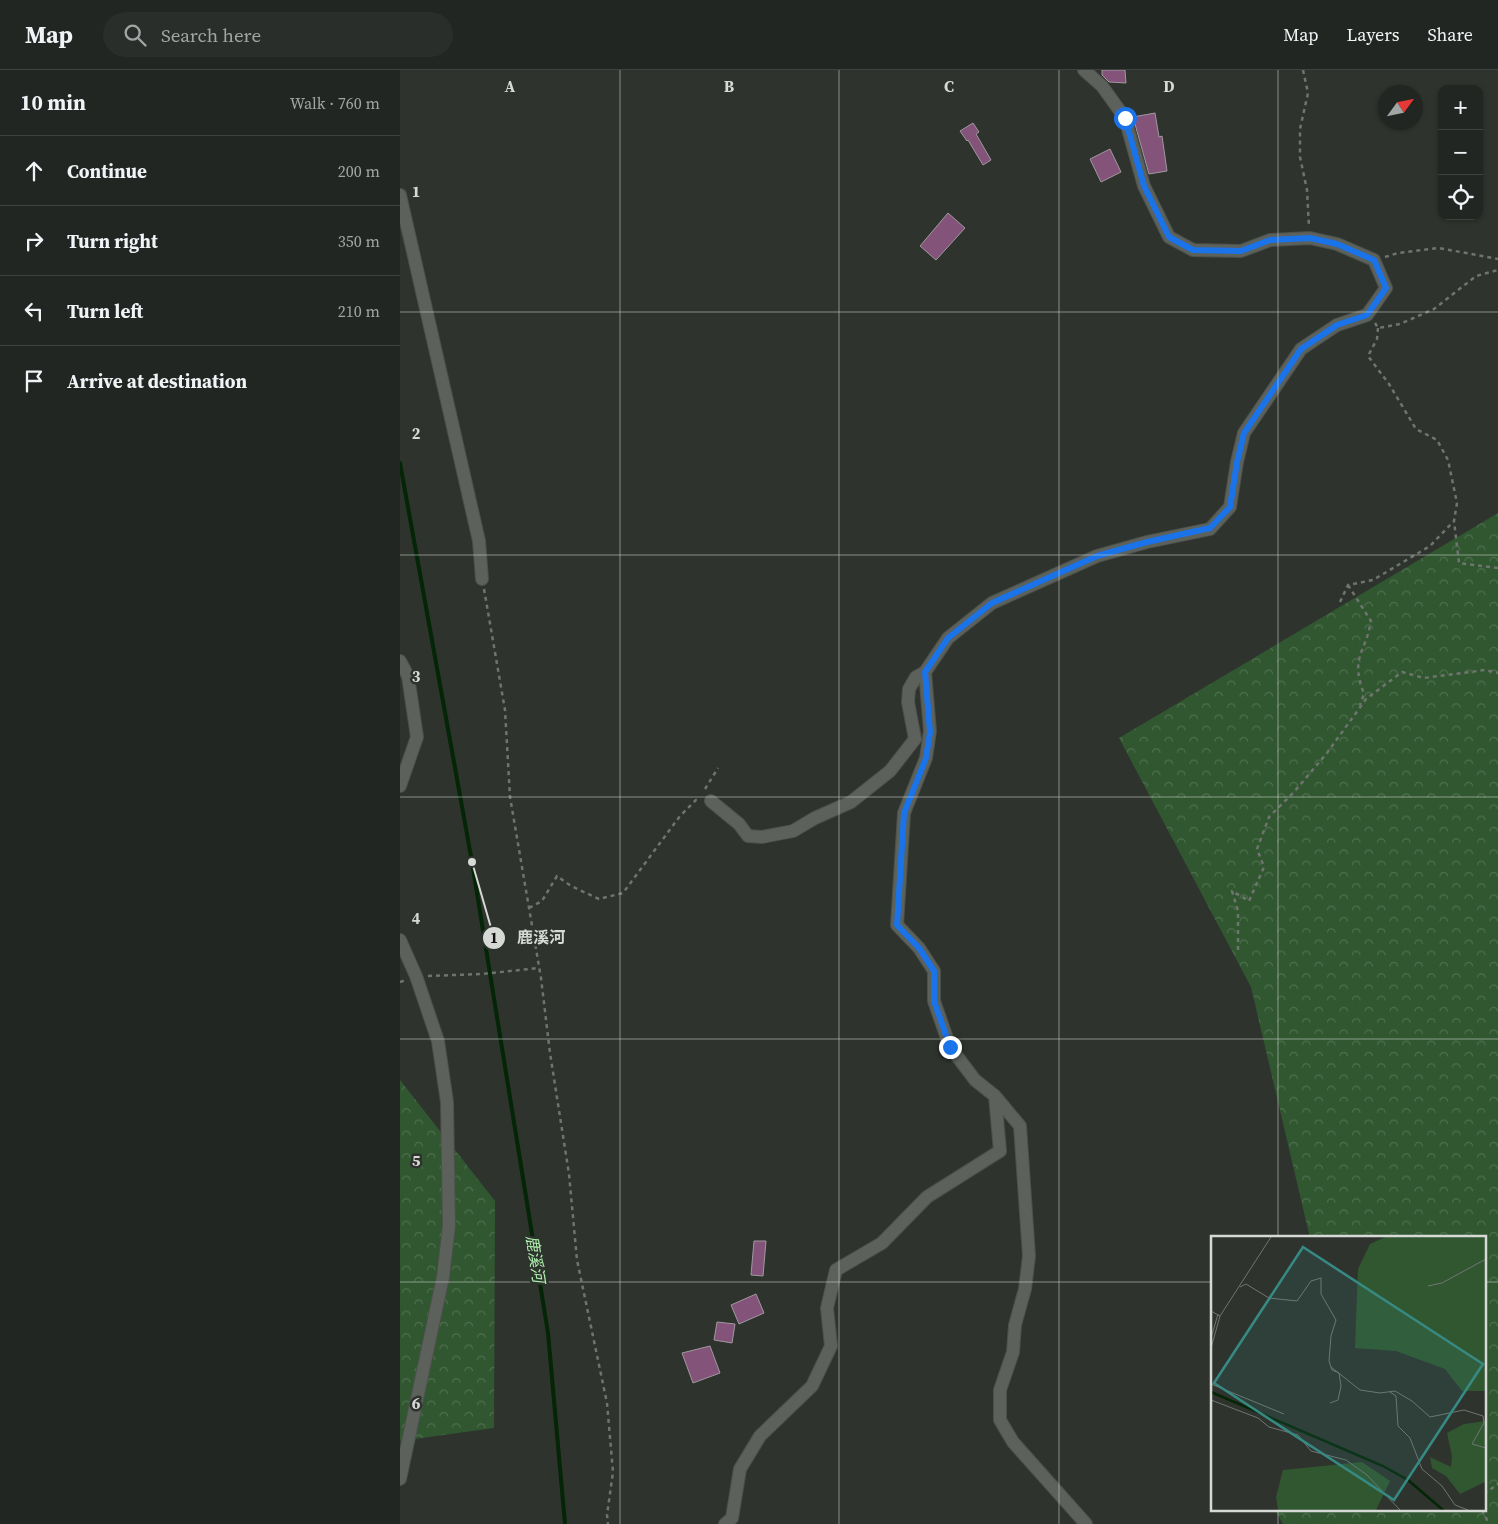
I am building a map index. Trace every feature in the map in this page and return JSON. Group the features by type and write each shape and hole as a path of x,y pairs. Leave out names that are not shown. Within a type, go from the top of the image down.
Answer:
{"street":[{"path":"711,801 739,824 748,836 762,837 793,831 815,818 851,802 890,771 915,740 908,702 909,688 916,677 925,672 948,638 992,603 1097,556 1147,542 1210,528 1230,507 1244,433 1301,349 1337,325 1367,315 1386,288 1374,260 1337,244 1310,238 1270,240 1241,251 1193,250 1169,237 1144,186 1125,118 1102,86 1084,70"},
{"path":"400,195 479,541 482,579"},
{"path":"400,661 408,676 417,737 400,786"},
{"path":"925,672 930,732 926,758 904,813 897,925 919,948 934,971 934,1001 950,1047 975,1080 995,1096 1020,1126 1029,1256 1025,1289 1015,1325 1013,1352 1000,1390 1000,1420 1013,1442 1086,1524"},
{"path":"400,940 416,976 438,1040 447,1102 449,1226 443,1277 400,1479"},
{"path":"725,1524 732,1518 740,1469 760,1436 812,1386 831,1346 827,1308 836,1270 882,1243 927,1197 1000,1151 995,1096"}],"path":[{"path":"1303,70 1308,92 1300,129 1300,157 1306,190 1310,238"},
{"path":"1374,260 1398,253 1439,248 1498,259"},
{"path":"1378,328 1400,324 1434,308 1476,276 1498,270"},
{"path":"1367,315 1378,328 1377,339 1368,356 1389,384 1416,429 1437,440 1448,460 1457,503 1454,521 1459,563 1498,568"},
{"path":"1348,585 1373,580 1430,546 1454,521"},
{"path":"482,579 505,710 510,797 539,968 569,1174 578,1260 607,1403 613,1472 607,1515 608,1524"},
{"path":"1340,602 1348,585"},
{"path":"1348,585 1371,621 1368,640 1358,655 1357,676 1364,694 1358,708"},
{"path":"1238,950 1238,911 1232,891 1249,901 1264,867 1257,849 1269,817 1294,792 1328,752 1358,708 1402,672 1424,678 1485,670 1498,674"},
{"path":"529,909 542,901 558,876 571,886 599,899 623,893 680,816 706,789 718,768"},
{"path":"696,800 711,801"},
{"path":"416,976 482,974 539,968"},
{"path":"1486,1493 1498,1484"},
{"path":"1483,1512 1490,1524"}],"green space":[{"path":"1498,513 1498,1524 1283,1524 1276,1512 1486,1512 1486,1236 1310,1236 1251,987 1119,738"},
{"path":"400,1080 495,1201 494,1428 400,1441"}],"building":[{"path":"1102,70 1125,70 1126,83 1109,82 1102,75"},
{"path":"1155,113 1159,137 1162,136 1167,171 1149,174 1133,117"},
{"path":"973,123 979,132 976,134 991,160 983,165 968,140 960,131"},
{"path":"1110,149 1121,172 1101,182 1090,159"},
{"path":"948,213 965,228 936,260 920,246"},
{"path":"754,1241 766,1241 763,1276 751,1275"},
{"path":"756,1294 764,1313 739,1324 731,1305"},
{"path":"717,1322 735,1324 732,1343 714,1340"},
{"path":"710,1346 720,1373 693,1383 682,1353"}],"waterway":[{"name":"鹿溪河","path":"400,463 472,862 548,1333 565,1524"}],"place":[{"name":"鹿溪河","path":"472,862"}],"route":[{"path":"950,1047 934,1001 934,971 919,948 897,925 904,813 926,758 930,732 925,672 948,638 992,603 1097,556 1147,542 1210,528 1230,507 1244,433 1301,349 1337,325 1367,315 1386,288 1374,260 1337,244 1310,238 1270,240 1241,251 1193,250 1169,237 1144,186 1125,118"}]}
